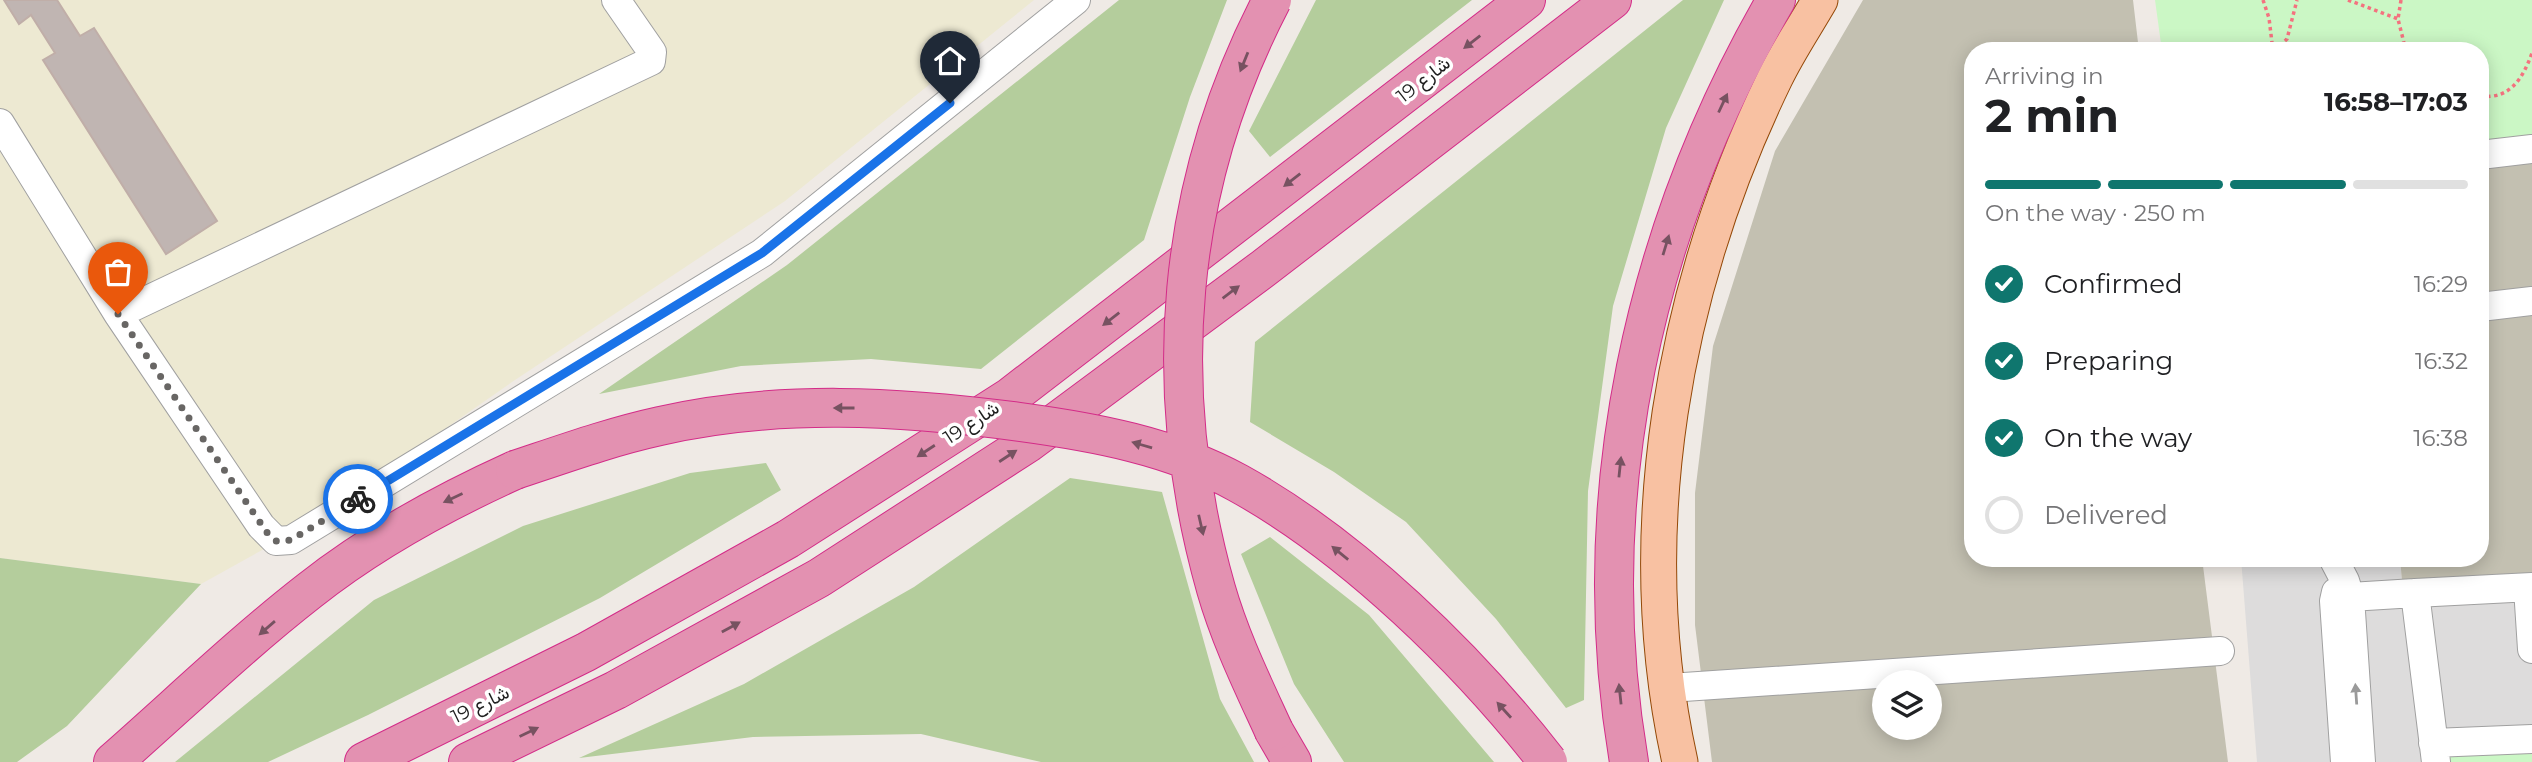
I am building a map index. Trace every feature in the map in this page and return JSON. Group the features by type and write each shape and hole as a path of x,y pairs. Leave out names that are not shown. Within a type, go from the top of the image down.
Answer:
{"highway":[{"path":"1272,0 1232,90 1209,157 1192,226 1185,295 1182,370 1185,425 1196,499 1216,589 1240,659 1292,762"},
{"name":"شارع 19","path":"364,762 586,652 788,539 1010,397 1526,0"},
{"path":"468,762 616,690 820,578 1028,443 1264,268 1612,0"},
{"path":"1629,762 1619,694 1614,545 1619,469 1630,391 1666,244 1694,165 1751,44 1776,0"},
{"path":"113,762 310,590 386,537 446,501 515,470 588,445 661,425 736,413 804,408 883,408 951,413 1117,438 1166,452 1236,482 1301,522 1365,573 1420,622 1475,677 1548,762"}],"main road":[{"path":"1681,762 1662,620 1659,546 1662,468 1673,392 1711,234 1738,162 1775,76 1820,0"}],"street":[{"path":"118,314 651,61 652,52 616,0"},
{"path":"0,123 118,314 261,526 276,541 291,540 762,253 1076,0"},
{"path":"2489,154 2532,149"},
{"path":"2489,306 2532,301"},
{"path":"2337,567 2345,581 2342,599 2345,762"},
{"path":"2342,599 2530,588 2532,649"},
{"path":"2415,593 2435,753 2532,739"},
{"path":"2342,599 2361,762"},
{"path":"1669,688 2220,652"}],"path":[{"path":"2263,0 2272,42"},
{"path":"2284,42 2287,39 2297,0"},
{"path":"2348,0 2398,19"},
{"path":"2401,0 2398,19 2404,42"},
{"path":"2489,94 2509,91 2523,78 2532,53"}],"shaded area":[{"path":"0,0 1034,0 785,201 512,382 307,525 201,584 0,558"},
{"path":"1863,0 2133,0 2138,42 1964,42 1964,567 2203,567 2228,762 1712,762 1695,625 1695,493 1713,346 1775,151"},
{"path":"2532,159 2532,580 2403,592 2401,567 2489,567 2489,162"},
{"path":"2242,567 2401,567 2403,592 2532,582 2532,746 2440,762 2257,762"}],"green space":[{"path":"1119,0 1227,0 1190,97 1144,240 981,369 871,359 741,366 599,394 787,265"},
{"path":"1316,0 1472,0 1270,157 1249,131"},
{"path":"1683,0 1724,0 1666,128 1613,306 1588,491 1584,700 1566,708 1496,619 1406,522 1334,472 1250,422 1255,342"},
{"path":"2155,0 2532,0 2532,143 2489,147 2489,42 2161,42"},
{"path":"766,463 781,490 600,598 368,715 268,762 175,762 374,600 523,526 690,473"},
{"path":"1070,478 1162,492 1220,699 1254,762 1041,762 921,734 753,737 579,758 744,684 914,587"},
{"path":"1270,537 1369,615 1494,762 1344,762 1294,684 1241,554"},
{"path":"0,558 201,584 67,726 17,762 0,762"},
{"path":"2532,746 2532,762 2440,762 2438,749"}],"building":[{"path":"4,0 57,0 80,36 94,28 217,221 166,254 43,60 55,53 31,15 19,24"}],"way so far":[{"path":"118,314 261,526 276,541 291,540 358,499"}],"route":[{"path":"358,499 762,253 950,103"}]}
